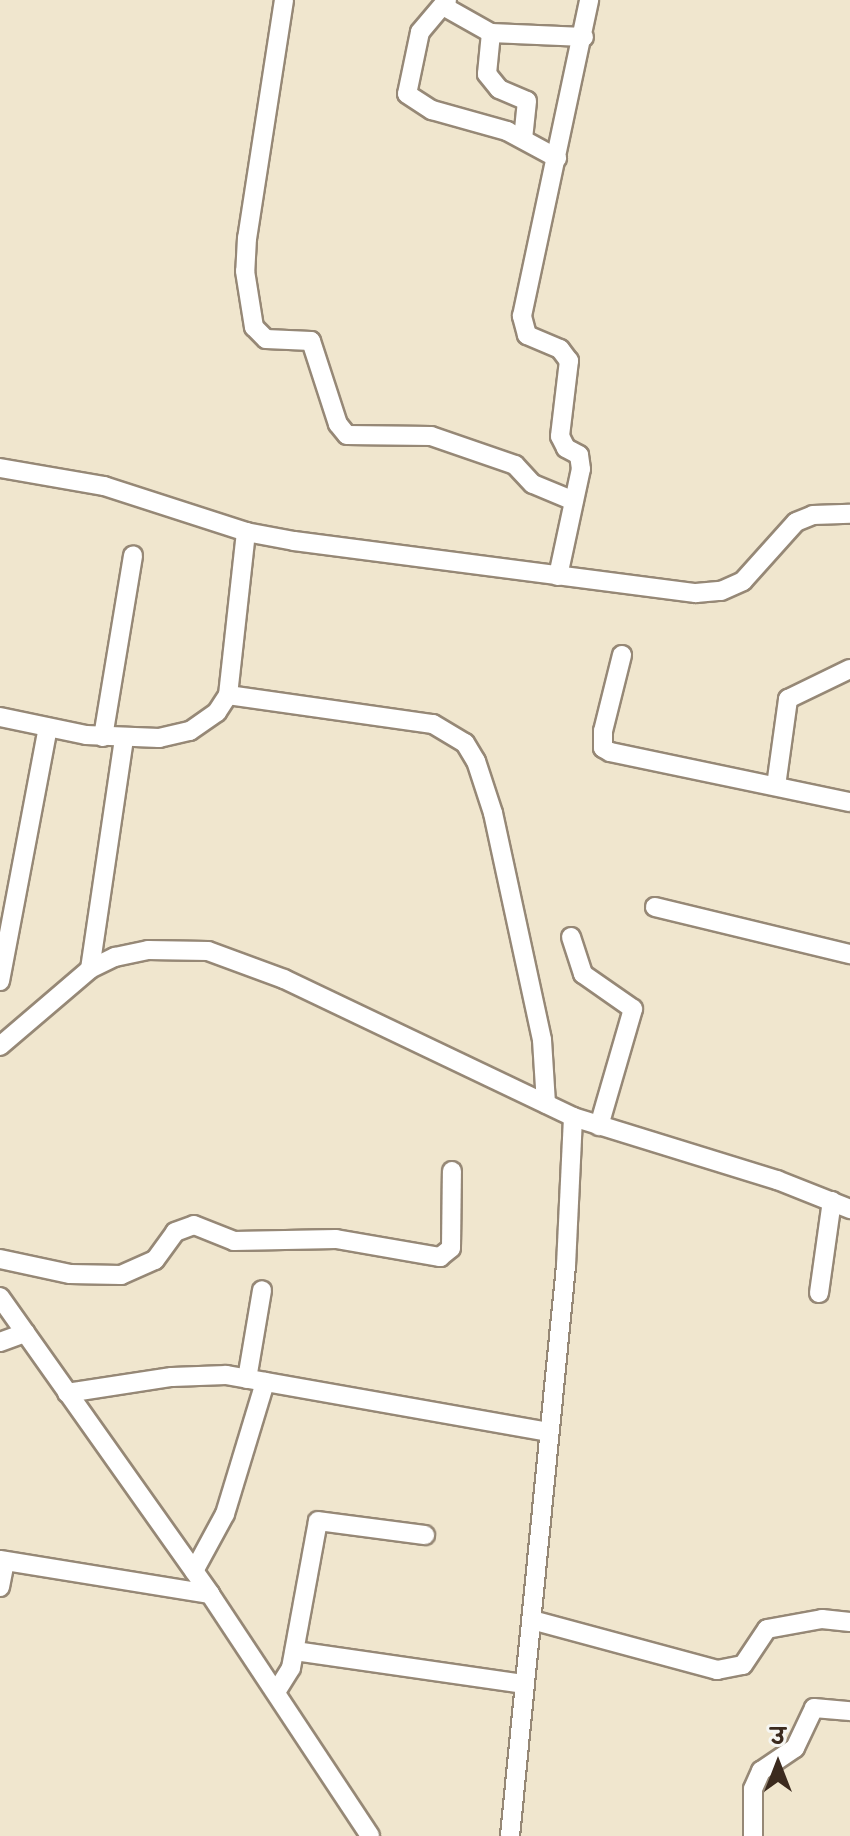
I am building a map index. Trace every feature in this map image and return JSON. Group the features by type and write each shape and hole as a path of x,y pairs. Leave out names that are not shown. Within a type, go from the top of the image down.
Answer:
{"street":[{"path":"284,0 247,238 245,271 254,327 266,339 311,341 338,424 347,435 431,436 515,465 533,484 574,501"},
{"path":"558,576 581,462 560,436 569,361 560,349 527,335 522,316 584,37 589,0"},
{"path":"557,158 523,138 432,110 407,94 420,32 445,3 491,33 584,37"},
{"path":"491,33 487,74 499,89 527,101 523,138"},
{"path":"0,468 104,486 246,532 657,590 721,591 743,581 796,522 850,514"},
{"path":"0,717 124,740 190,731 217,712 228,695 246,532"},
{"path":"103,737 133,555"},
{"path":"622,655 603,748 850,802"},
{"path":"776,786 788,699 850,669"},
{"path":"228,695 433,724 465,743 493,813 542,1040 546,1104"},
{"path":"0,981 6,928 48,727"},
{"path":"90,969 124,740"},
{"path":"655,907 850,954"},
{"path":"571,937 583,974 633,1009 599,1126"},
{"path":"0,1046 90,969 148,950 208,951 239,960 573,1117 850,1209"},
{"path":"510,1836 549,1432 573,1117"},
{"path":"0,1259 70,1274 121,1275 155,1260 175,1232 194,1225 234,1241 336,1239 440,1257 451,1248 452,1171"},
{"path":"819,1293 832,1201"},
{"path":"194,1571 225,1514 256,1380 249,1342 262,1290"},
{"path":"0,1297 210,1594 370,1836"},
{"path":"0,1342 25,1333"},
{"path":"67,1393 204,1374 256,1380 549,1432"},
{"path":"276,1692 295,1651 318,1521 425,1535"},
{"path":"0,1587 2,1560 210,1594"},
{"path":"532,1620 717,1670 743,1665 762,1633 774,1626 822,1619 850,1622"},
{"path":"295,1651 525,1684"},
{"path":"753,1836 753,1789 761,1771 795,1748 814,1708 850,1711"}]}
